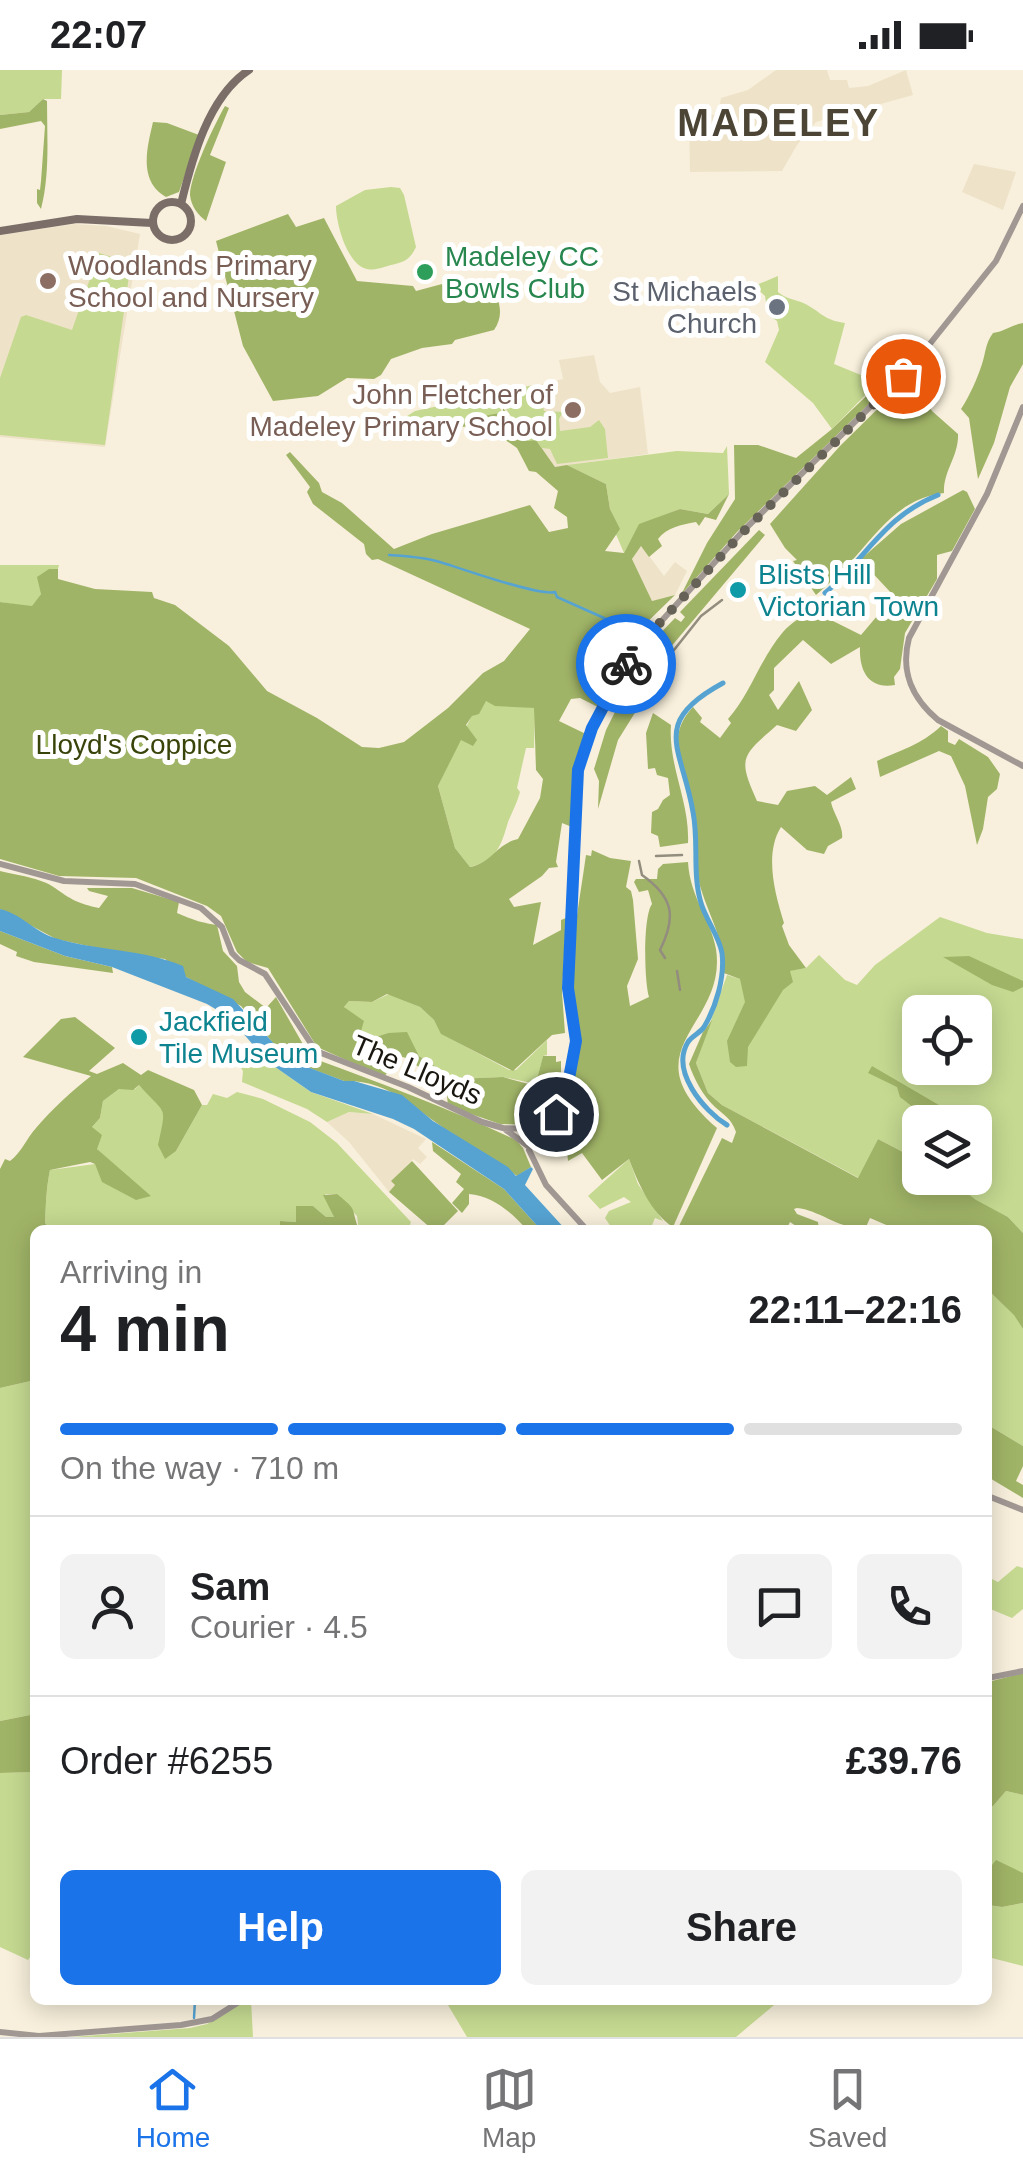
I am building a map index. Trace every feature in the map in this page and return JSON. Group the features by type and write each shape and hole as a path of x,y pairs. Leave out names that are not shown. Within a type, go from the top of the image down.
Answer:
{"main road":[{"path":"181,204 209,120 223,96 249,70"},
{"path":"181,204 188,210 192,224 182,238 166,240 155,232 152,222 160,205 181,204"},
{"path":"0,231 77,219 152,222"}],"street":[{"path":"529,1146 532,1137 556,1114 566,1094 576,1041 568,988 578,770 592,728 641,638 924,354 996,261 1023,206"},
{"path":"1023,407 987,494 909,638 906,660 912,693 938,720 1023,766"},
{"name":"The Lloyds","path":"0,864 64,881 135,884 200,908 222,927 232,953 272,982 316,1051 498,1127 539,1129"},
{"path":"498,1127 532,1137"},
{"path":"511,1132 529,1146 540,1176 583,1225"},
{"path":"992,1498 1023,1510"},
{"path":"992,1677 1023,1672"},
{"path":"0,2032 39,2036 181,2025 212,2018 234,2005"}],"shaded area":[{"path":"776,70 827,70 830,80 847,80 849,88 868,86 906,70 913,95 816,122 782,171 690,172 689,114 718,115 721,98 748,90"},
{"path":"974,164 1016,172 1003,210 962,192"},
{"path":"74,224 140,234 105,447 0,437 0,235"},
{"name":"John Fletcher of Madeley Primary School","path":"594,355 600,382 610,393 640,387 648,454 555,467 495,394 563,379 559,360"},
{"path":"641,545 664,576 675,562 687,571 675,595 652,601 632,559"},
{"path":"349,1112 373,1114 426,1139 418,1148 427,1157 420,1164 413,1159 392,1181 395,1185 389,1192 349,1142 327,1122"}],"green space":[{"path":"0,70 62,70 61,99 43,99 29,112 0,115"},
{"path":"43,99 47,101 47,155 41,209 37,189 40,190 45,126 41,121 0,129 0,115 29,112"},
{"path":"225,106 229,108 210,155 226,162 206,221 192,203 191,186"},
{"path":"153,122 199,135 179,192 166,197 148,173"},
{"path":"400,188 404,195 416,247 403,261 367,269 348,252 336,206 365,190"},
{"path":"288,214 296,227 324,218 357,281 413,286 416,291 488,280 499,305 498,324 494,330 452,344 422,348 391,359 374,379 347,378 318,396 273,401 243,346 216,241"},
{"path":"99,253 129,262 130,269 105,445 0,435 0,378 21,317 26,315 72,330"},
{"path":"778,276 778,292 831,320 845,323 834,364 878,382 832,429 813,403 765,362 779,330 777,321 768,315 765,296 754,286"},
{"path":"1023,323 1023,364 1010,387 994,443 978,479 969,418 961,409 993,333"},
{"path":"912,352 916,358 737,532 681,595 735,499 734,445 758,445 796,458"},
{"path":"916,371 924,372 930,379 932,411 958,434 944,493 917,501 894,515 816,595 793,561 797,560 770,524 840,446"},
{"path":"538,384 544,411 563,412 560,431 590,427 599,420 605,429 608,458 557,464 550,449 542,448 536,440 528,442 501,401 519,388"},
{"path":"486,396 497,402 502,412 392,436 393,425 415,411"},
{"name":"Lloyd's Coppice","path":"503,408 528,441 536,440 555,467 567,465 606,484 610,509 620,529 605,551 624,553 639,524 680,509 708,514 729,494 716,520 705,517 699,526 696,522 670,529 658,539 662,546 649,557 641,546 632,559 652,601 675,595 636,633 623,625 610,626 619,641 617,650 623,663 616,659 605,679 612,683 600,708 580,698 571,699 559,721 588,735 575,766 572,827 562,823 558,867 549,868 509,899 514,907 541,902 533,945 561,930 561,920 566,918 562,993 565,1033 552,1035 513,1071 441,1034 434,1020 420,1007 387,994 372,1002 349,1001 344,1007 364,1021 361,1031 367,1040 407,1032 419,1056 456,1079 503,1077 532,1085 536,1083 543,1056 556,1056 556,1062 561,1061 561,1073 568,1073 556,1108 542,1125 500,1124 448,1106 446,1086 406,1058 399,1056 384,1077 317,1047 268,968 247,962 237,952 221,916 207,906 136,878 59,876 0,859 0,602 32,606 41,594 37,577 49,569 58,569 58,579 95,589 152,592 154,598 175,605 229,646 267,691 362,747 379,748 404,742 448,708 483,673 504,661 530,629 378,559 372,560 364,544 313,504 307,492 310,487 286,455 290,452 319,483 322,492 342,503 394,549 530,505 549,532 568,528 567,517 554,508 558,491 536,472 529,471 517,448 504,439 501,416 468,426 395,439 392,436 503,412","holes":["486,701 495,706 534,708 536,770 543,779 540,798 518,839 470,867 455,848 438,786 461,740 473,746 477,740 466,725 472,716 479,714"]},
{"path":"727,446 729,494 708,514 680,509 639,525 624,553 615,532 619,529 610,509 606,484 567,465 677,451 723,453"},
{"path":"963,490 975,509 952,551 937,555 937,579 905,633 895,685 878,684 867,676 860,647 831,664 803,640 774,668 774,690 769,695 778,710 799,681 812,710 796,731 777,725 750,751 745,766 757,801 778,805 787,791 815,786 827,795 851,777 856,789 831,802 842,838 828,846 824,854 807,850 781,827 776,838 772,862 782,926 789,945 806,968 790,971 793,982 783,990 748,1047 747,1066 736,1067 730,1062 727,1041 745,1002 740,979 721,972 719,940 699,880 694,811 679,758 679,732 684,719 693,707 702,718 700,722 720,738 775,642 786,628 814,607 861,635 894,596 865,565 853,576 845,573 901,524"},
{"path":"759,530 765,535 659,661 641,703 618,740 598,809 599,781 594,769 606,730 648,646 675,618 681,622 685,617 680,612"},
{"path":"0,565 59,565 58,569 49,569 32,607 0,602"},
{"path":"485,701 535,708 534,748 526,748 517,788 520,792 500,845 492,856 470,867 455,848 438,786 472,715 479,713"},
{"path":"653,713 671,725 688,843 660,847 658,836 651,833 652,812 670,795 668,778 657,775 655,768 648,769 646,733"},
{"path":"941,726 948,731 948,742 955,745 959,739 988,757 1000,774 997,789 988,797 977,845 965,786 951,756 939,751 880,777 877,761 918,743"},
{"path":"592,850 631,861 626,887 633,900 638,959 627,986 630,1006 649,997 645,949 652,904 648,890 639,892 636,879 657,879 663,864 688,862 716,949 716,976 679,1057 680,1077 691,1101 717,1128 674,1225 652,1206 629,1159 602,1180 582,1153 568,1161 567,1151 577,1126 557,1116 567,1099 576,1062 573,950 586,855 591,856"},
{"path":"0,871 43,882 75,901 99,908 108,896 87,888 132,888 179,902 177,913 217,925 223,951 237,966 245,992 266,1008 276,997 315,1059 516,1140 531,1167 517,1176 389,1091 344,1081 288,1060 241,1006 186,977 165,959 56,939 0,909"},
{"path":"940,917 987,933 1023,939 1023,1233 1008,1217 968,1195 992,1195 992,1105 902,1105 902,1152 878,1139 859,1178 722,1105 708,1093 696,1063 727,975 740,979 806,968 819,955 845,980 857,985 875,965"},
{"path":"0,931 65,956 112,967 113,973 16,956 17,952 0,944"},
{"path":"969,956 1023,981 1023,987 1013,992 992,985 943,957"},
{"path":"389,994 420,1007 442,1034 509,1070 516,1070 547,1040 547,1055 543,1056 536,1084 503,1077 456,1079 419,1056 411,1044 388,1033 367,1041 344,1007 349,1001 372,1002"},
{"path":"75,1017 115,1048 89,1071 97,1074 123,1063 141,1075 148,1070 194,1090 202,1105 176,1151 165,1159 158,1145 162,1111 139,1085 133,1090 119,1089 103,1101 100,1118 92,1127 102,1135 97,1149 151,1196 136,1200 102,1182 95,1164 90,1162 50,1170 47,1225 30,1225 30,1381 0,1388 0,1169 5,1159 10,1161 18,1154 49,1114 91,1076 23,1057 61,1019"},
{"path":"712,1020 696,1063 708,1093 722,1105 858,1178 878,1139 902,1152 902,1195 969,1195 1008,1217 1023,1233 1023,1329 992,1294 992,1225 886,1225 870,1218 867,1225 845,1225 797,1208 797,1214 818,1225 679,1225 722,1138 732,1143 736,1132 730,1120 703,1093 689,1064"},
{"path":"252,1044 268,1062 311,1092 373,1114 349,1112 327,1122 307,1109 242,1082 243,1071 237,1062"},
{"path":"872,1066 939,1105 910,1105 900,1097 897,1087 868,1073"},
{"path":"139,1085 161,1105 176,1151 202,1105 207,1105 213,1094 227,1098 237,1092 263,1099 310,1122 337,1143 410,1225 358,1225 357,1216 336,1194 325,1194 334,1217 326,1217 313,1206 296,1206 296,1222 281,1221 281,1225 47,1225 50,1170 95,1164 105,1158 97,1149 92,1127 100,1118 103,1101 119,1089 135,1089"},
{"path":"432,1142 504,1189 536,1225 522,1225 501,1206 477,1195 469,1194 469,1204 462,1213 452,1203 464,1189 456,1182 461,1174 433,1151"},
{"path":"629,1159 638,1184 663,1221 655,1218 652,1225 610,1225 605,1218 609,1211 631,1202 624,1197 600,1209 588,1196"},
{"path":"412,1161 458,1211 444,1225 427,1225 389,1192 395,1185 391,1181"},
{"path":"337,1194 351,1207 357,1225 280,1225 280,1221 296,1222 296,1206 313,1206 326,1217 334,1217 323,1195"},
{"path":"992,1294 1015,1315 1023,1329 1023,1446 992,1427"},
{"path":"30,1381 30,1715 0,1721 0,1388"},
{"path":"992,1427 1023,1446 1023,1466 1016,1481 1023,1485 1023,1498 992,1479"},
{"path":"1017,1566 1023,1568 1023,1609 1012,1618 992,1610 992,1579 998,1582"},
{"path":"1023,1673 1023,1795 1006,1791 992,1806 992,1681"},
{"path":"30,1715 30,1772 0,1773 0,1721"},
{"path":"30,1772 28,1960 0,1947 0,1773"},
{"path":"1006,1791 1023,1795 1023,1873 992,1870 993,1806"},
{"path":"996,1860 1023,1873 1023,1903 992,1906 992,1865"},
{"path":"1023,1903 1023,1966 992,1958 992,1906"},
{"path":"238,2005 251,2005 253,2037 71,2037 190,2028 207,2024"},
{"path":"448,2005 774,2005 736,2037 467,2037"}],"water":[{"path":"0,909 55,938 152,956 183,966 186,977 233,999 289,1060 344,1081 402,1095 433,1121 508,1167 516,1176 531,1167 525,1185 561,1225 536,1225 504,1189 414,1129 311,1092 268,1062 229,1017 207,1004 112,967 65,956 0,931"}],"waterway":[{"path":"825,593 889,526 938,495"},
{"path":"389,555 430,559 518,586 555,592 557,597 613,622"},
{"path":"723,683 686,711 676,738 695,823 698,892 723,962 712,1010 704,1027 688,1042 683,1065 700,1100 727,1125"},
{"path":"194,2018 195,2005"}],"railway":[{"path":"674,650 701,616 722,600"},
{"path":"656,856 682,855"},
{"path":"639,861 642,875 660,891 669,908 669,927 660,950 665,958"},
{"path":"677,971 680,990"}],"way so far":[{"path":"626,664 641,638 903,376"}],"place":[{"name":"Madeley CC Bowls Club","path":"425,272"},
{"name":"Woodlands Primary School and Nursery","path":"48,281"},
{"name":"St Michaels Church","path":"777,307"},
{"name":"John Fletcher of Madeley Primary School","path":"573,410"},
{"name":"Blists Hill Victorian Town","path":"738,590"},
{"name":"Jackfield Tile Museum","path":"139,1037"}],"district":[{"name":"MADELEY","path":"779,123"}],"route":[{"path":"556,1114 566,1094 577,1034 568,988 578,770 592,728 626,664"}]}
